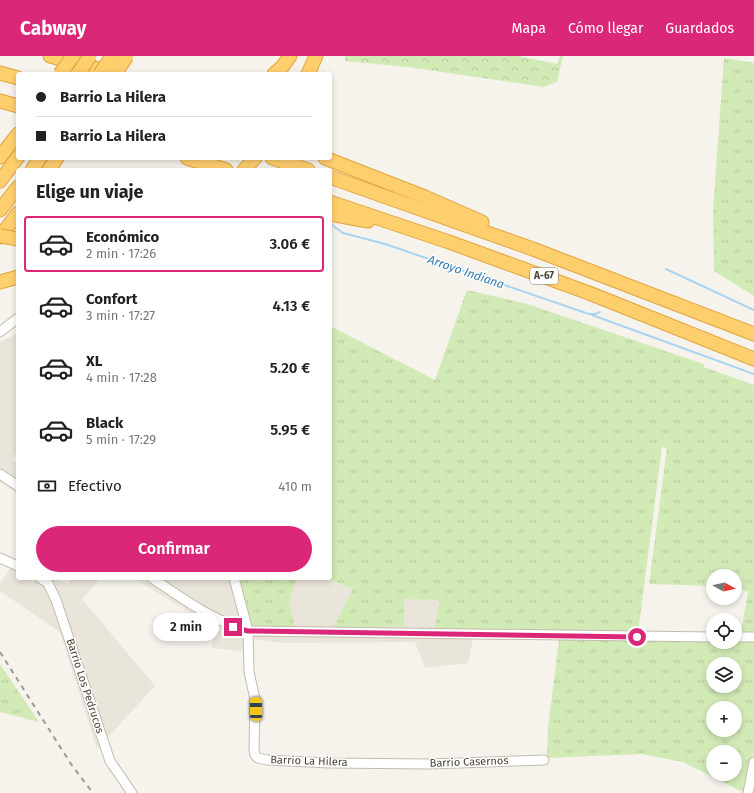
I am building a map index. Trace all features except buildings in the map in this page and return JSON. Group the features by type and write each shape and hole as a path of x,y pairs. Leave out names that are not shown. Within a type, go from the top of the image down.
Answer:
{"highway":[{"path":"79,72 90,56"},
{"path":"101,72 112,56"},
{"path":"117,72 128,56"},
{"path":"276,72 283,66 290,56"},
{"path":"309,72 316,56"},
{"path":"60,72 59,57 109,72"},
{"path":"0,73 16,77"},
{"path":"0,101 16,105"},
{"path":"0,157 16,136"},
{"path":"0,181 16,160"},
{"path":"193,160 219,168"},
{"path":"246,168 254,160"},
{"path":"278,160 302,168"},
{"path":"330,160 425,197 715,319"},
{"name":"A-67","path":"332,178 532,249 754,334"},
{"path":"0,210 16,190"},
{"name":"A-67","path":"332,203 449,242 589,292 754,359"},
{"path":"332,214 400,230 589,292"},
{"path":"16,216 0,236 16,239"},
{"path":"0,282 16,278"}],"street":[{"path":"0,332 16,320"},
{"path":"0,474 16,485"},
{"path":"0,558 16,565"},
{"name":"Barrio Los Pedrucos","path":"43,580 48,583 56,600 110,761 132,793"},
{"path":"155,580 219,621 248,631 706,637"},
{"name":"Barrio La Hilera","path":"235,580 248,631 249,672 255,699 255,755 258,758 267,760 394,764"},
{"path":"742,637 754,637"},
{"name":"Barrio Casernos","path":"394,764 544,760"},
{"path":"748,793 754,762"}],"shaded area":[{"path":"16,334 16,453 12,459 16,464 16,493 0,482 0,342"},
{"path":"14,562 16,563 16,580 59,580 68,584 69,580 98,580 82,599 155,686 97,749 60,632 0,591 0,584"},
{"path":"332,578 445,597 475,629 468,663 425,668 415,642 282,643 252,639 250,652 211,648 216,629 137,580 332,580"}],"green space":[{"path":"345,56 518,56 557,64 560,56 563,56 557,82 544,87 408,67 345,61"},
{"path":"724,58 754,63 754,296 714,271 713,210"},
{"path":"467,290 527,304 704,364 704,367 754,385 754,632 742,632 748,592 742,590 742,569 706,569 706,586 649,584 667,448 662,447 638,633 434,630 440,602 438,600 404,599 404,626 333,628 353,589 332,580 332,327 435,380"},
{"path":"238,580 296,580 289,600 295,629 251,628"},
{"path":"559,640 706,640 706,649 742,649 742,641 754,640 754,751 745,793 721,781 742,781 742,745 706,745 706,774 683,762 641,754 547,758 548,728"},
{"path":"0,664 39,722 0,712"}],"waterway":[{"name":"Arroyo Indiana","path":"332,225 343,233 385,244 589,314 600,312"},
{"name":"Arroyo Indiana","path":"666,269 754,310"},
{"path":"592,315 754,374"}],"railway":[{"path":"0,652 71,764 93,793"}],"route":[{"path":"233,627 248,631 637,637"}]}
